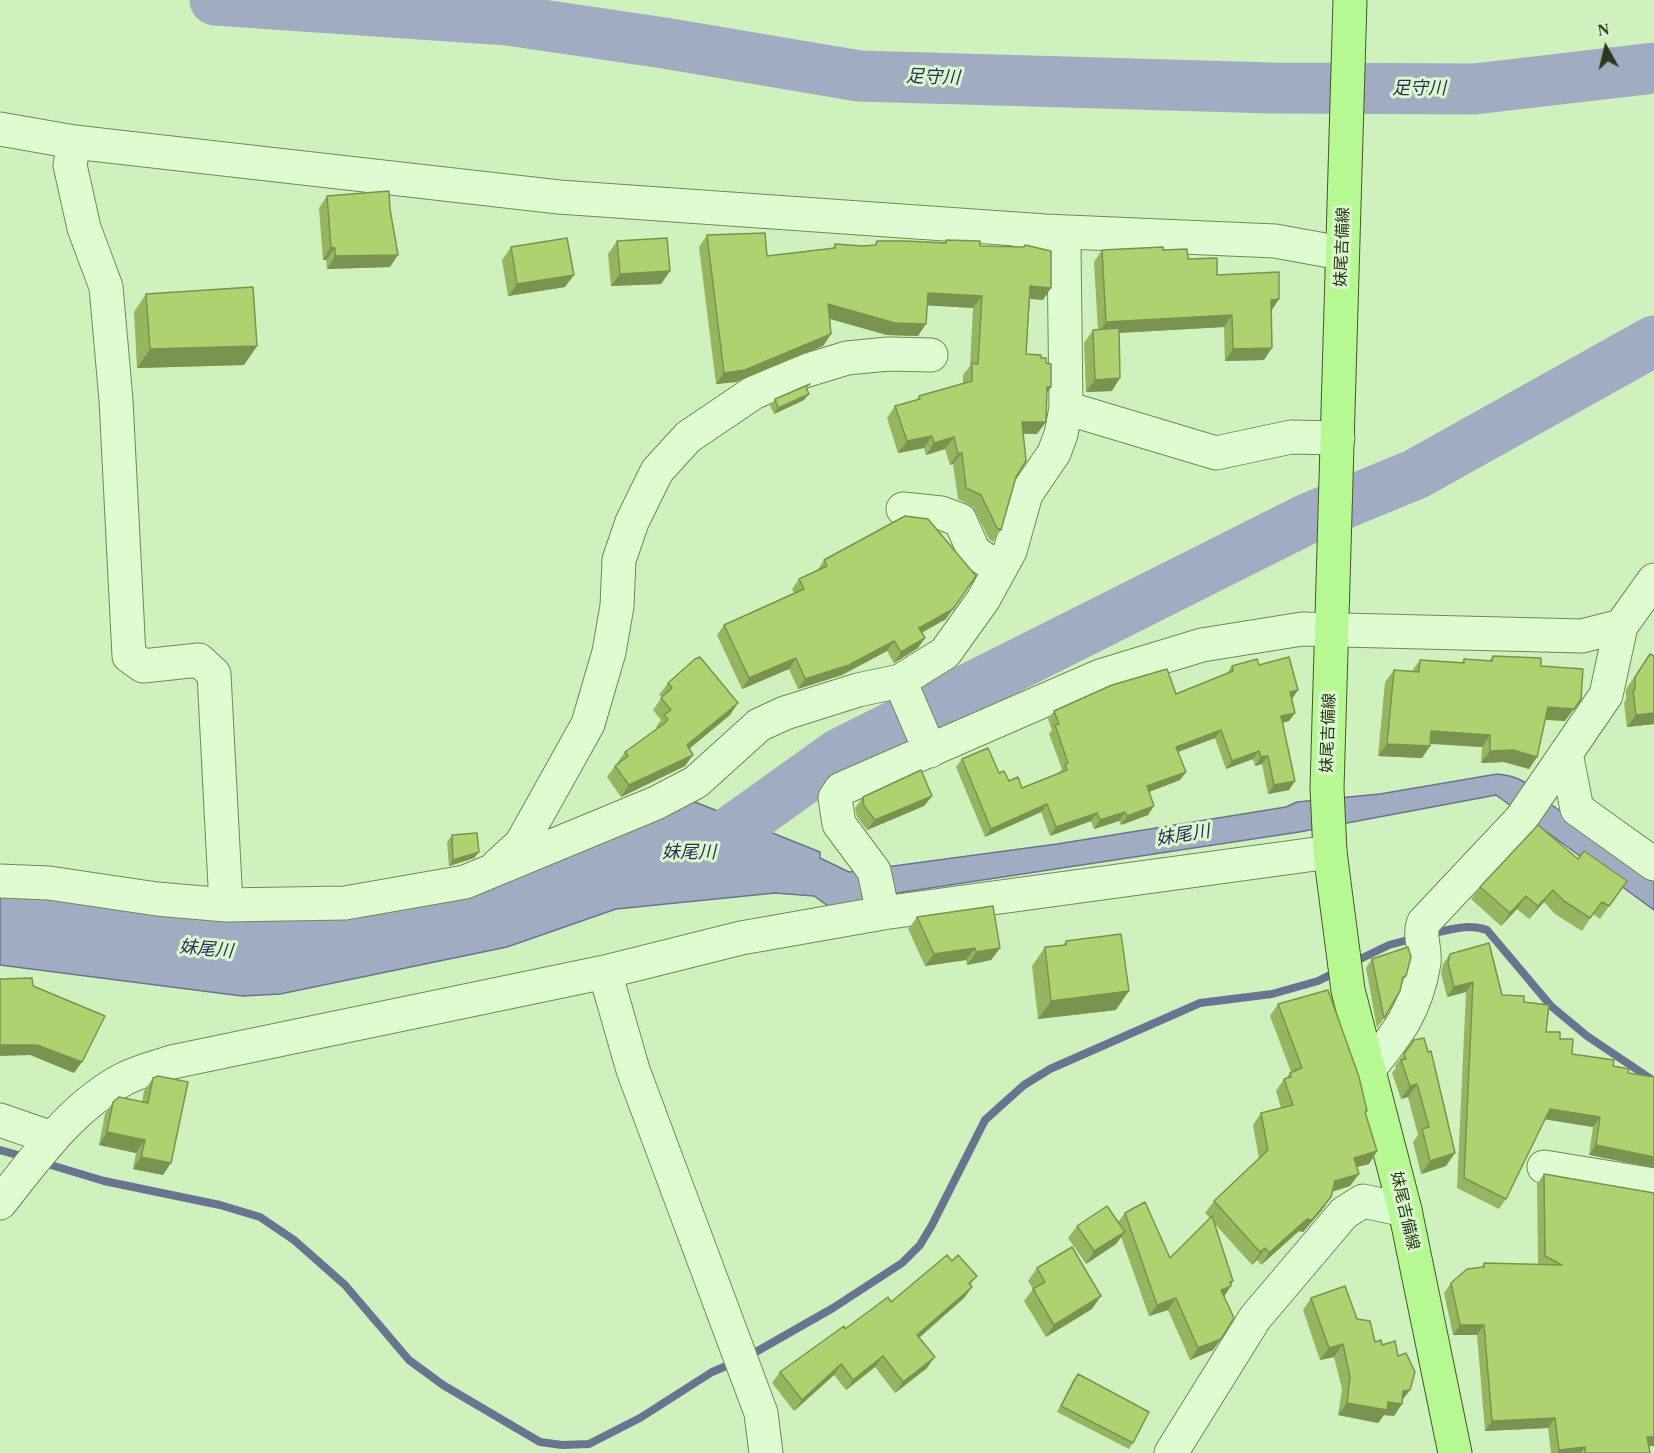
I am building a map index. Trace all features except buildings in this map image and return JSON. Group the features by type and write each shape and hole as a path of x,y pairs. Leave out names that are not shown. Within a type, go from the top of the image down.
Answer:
{"main road":[{"name":"妹尾吉備線","path":"1350,0 1327,788 1329,842 1344,967 1405,1210 1455,1453"}],"street":[{"path":"0,129 74,142 559,197 966,225 1342,243"},
{"path":"0,151 25,150 74,142"},
{"path":"74,142 70,165 84,228 106,287 116,400 129,656 143,666 199,660 214,674 226,905"},
{"path":"0,881 49,883 157,899 226,905 345,903 465,882 646,807 696,782 759,725 785,713 858,690 902,686 945,653 983,600 1010,551 1026,494 1053,453 1061,434 1066,408 1064,247 994,237 966,225"},
{"path":"492,871 521,844 588,724 609,652 617,606 619,560 632,522 657,471 688,437 753,393 798,373 848,358 888,354 930,355"},
{"path":"1066,408 1216,453 1291,437 1338,452"},
{"path":"903,509 941,513 960,520 974,552 1000,569"},
{"path":"1369,1069 1403,1028 1411,1011 1425,960 1422,937 1521,819 1606,695 1621,626 1649,592"},
{"path":"879,893 839,824 835,798 841,789 928,746 1100,676 1202,645 1302,629 1582,636 1621,626"},
{"path":"902,686 928,746"},
{"path":"1566,753 1576,809 1654,864"},
{"path":"0,1203 40,1153 90,1101 124,1079 172,1062 605,972 741,938 879,893 1329,842"},
{"path":"605,972 633,1070 761,1413 766,1453"},
{"path":"0,1120 40,1153"},
{"path":"1544,1167 1654,1185"},
{"path":"1171,1453 1254,1318 1344,1214 1363,1201 1405,1210"}],"water":[{"name":"妹尾川","path":"1497,774 1512,776 1523,781 1543,799 1654,875 1654,910 1496,795 1299,832 897,893 869,901 828,906 814,896 775,893 616,909 507,947 280,994 242,996 0,965 0,890 325,911 690,800 820,852 820,858 849,872 1057,844 1286,807 1297,802 1380,794"}],"waterway":[{"name":"足守川","path":"215,0 508,20 664,43 859,76 1272,88 1474,89 1654,68"},
{"path":"688,862 839,754 1309,518 1416,474 1654,341"},
{"path":"1427,935 1465,927 1487,930 1551,1006 1587,1036 1654,1081"},
{"path":"1352,963 1389,945 1415,938"},
{"path":"747,1357 833,1308 902,1263 920,1245 932,1225 985,1120 1024,1085 1050,1069 1200,1003 1272,994 1318,981 1338,971"},
{"path":"0,1150 25,1157"},
{"path":"41,1162 104,1181 220,1205 260,1217 294,1240 345,1285 409,1360 443,1385 540,1442 562,1445 589,1444 640,1418 712,1372 736,1362"}]}
